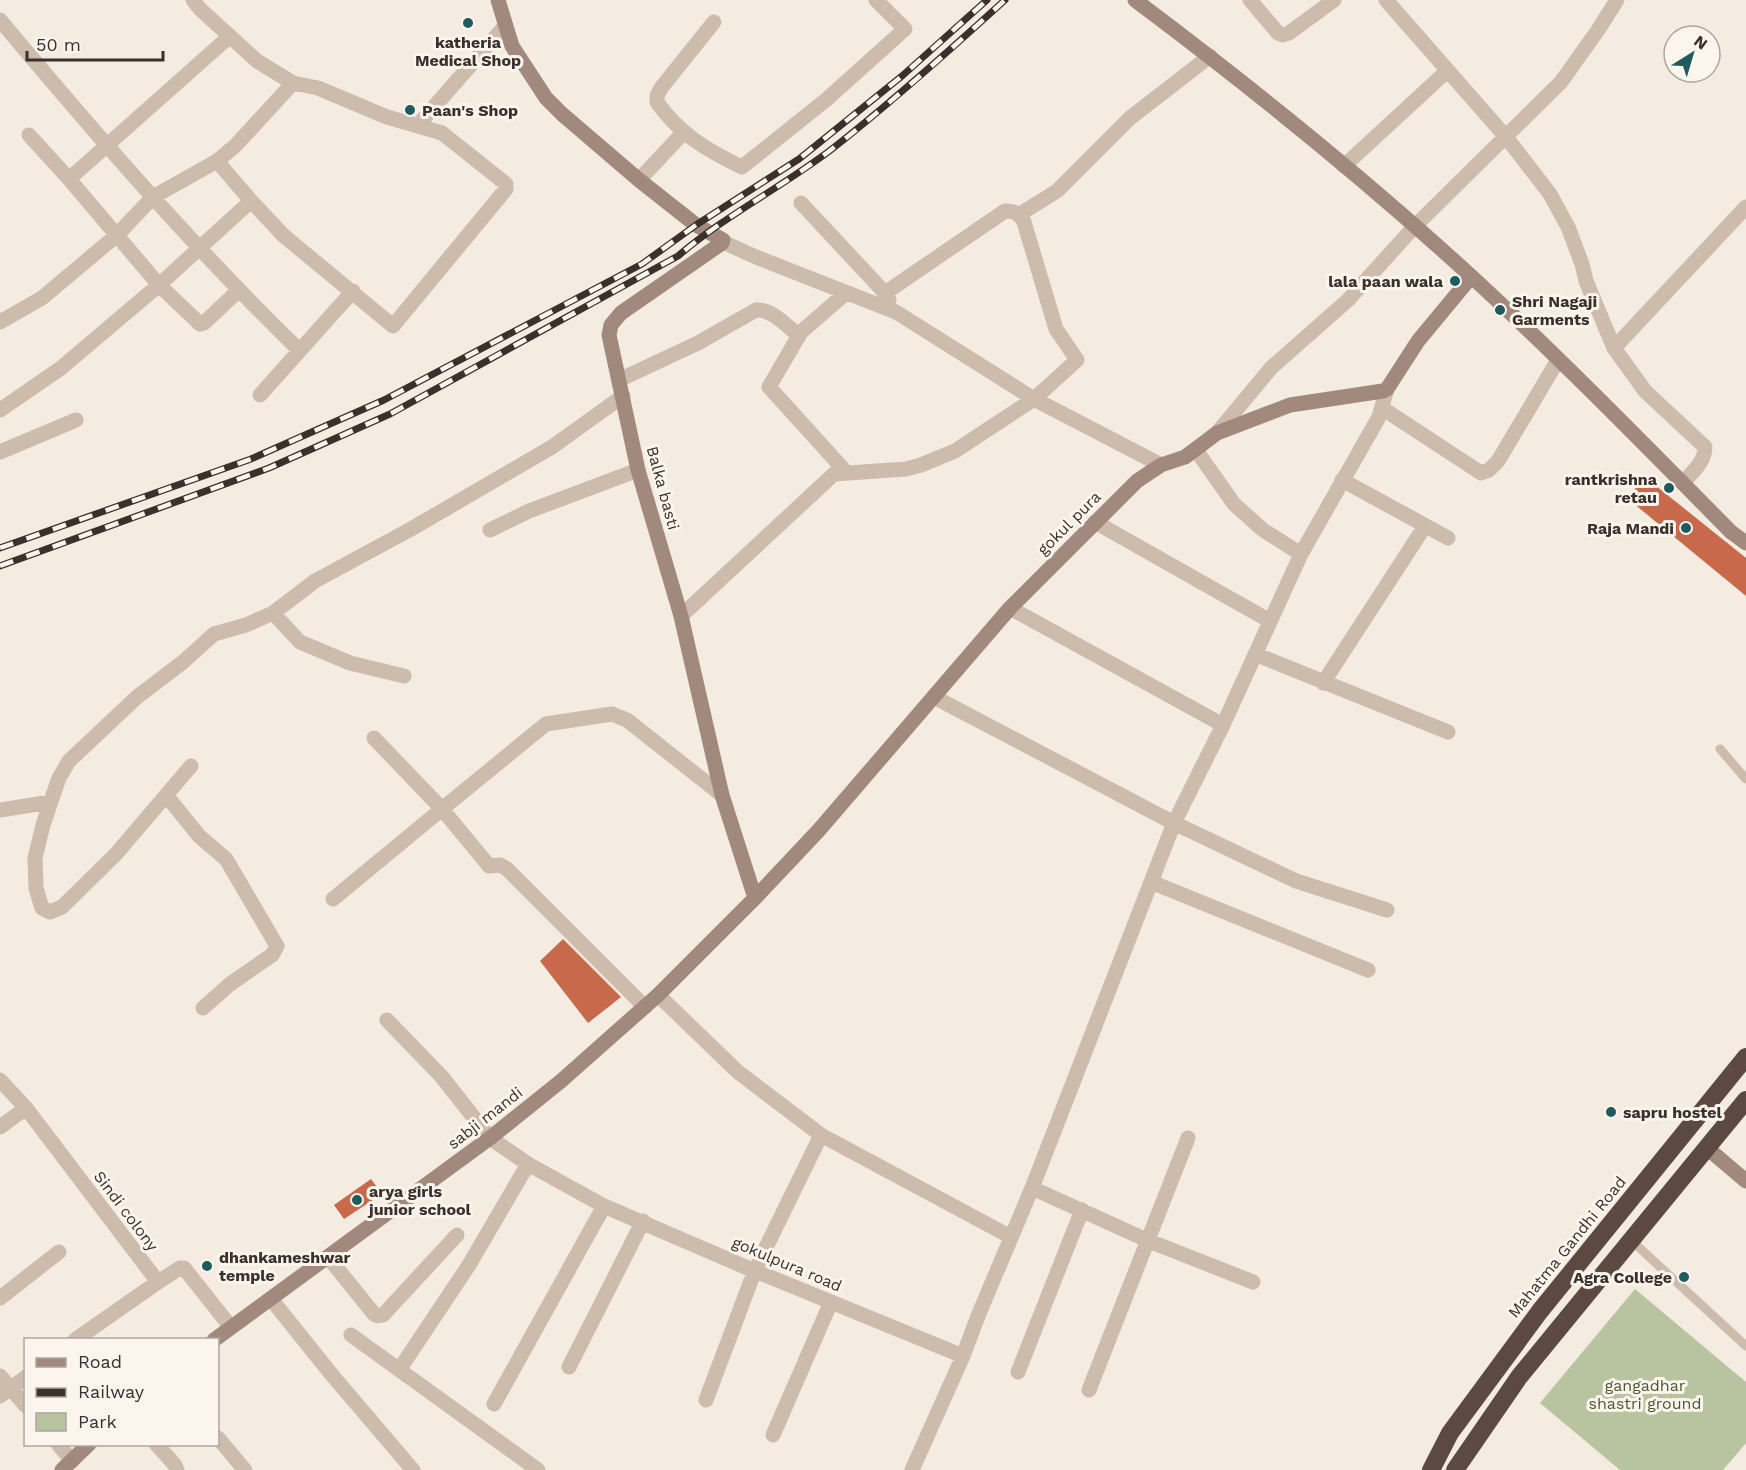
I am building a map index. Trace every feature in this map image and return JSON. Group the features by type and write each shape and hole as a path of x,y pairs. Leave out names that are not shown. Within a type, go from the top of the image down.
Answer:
{"highway":[{"name":"Mahatma Gandhi Road","path":"1431,1470 1450,1433 1540,1311 1746,1057"},
{"path":"1455,1470 1520,1377 1746,1100"}],"street":[{"path":"193,0 257,61 293,82 318,88 387,117 442,134 506,184 506,189 393,326 284,236 217,161"},
{"path":"498,0 512,46 546,98 639,180 696,225 722,239 723,242 896,312 1034,399 1161,465"},
{"path":"714,22 657,96 657,102 683,133 710,152 742,167 827,99 905,28 876,0"},
{"path":"1135,0 1210,56 1344,166 1471,277 1731,532 1746,543"},
{"path":"1250,0 1278,33 1283,34 1289,33 1334,0"},
{"path":"1386,0 1506,137 1550,194 1568,227 1614,348 1645,391 1705,447 1705,454 1701,461 1683,483"},
{"path":"1217,433 1271,368 1348,300 1414,227 1561,82 1580,58 1617,0"},
{"path":"0,20 106,146 238,291 298,349"},
{"path":"418,125 505,26"},
{"path":"69,179 230,36"},
{"path":"1020,214 1057,190 1130,118 1210,56"},
{"path":"1344,166 1447,71"},
{"path":"0,322 42,298 117,235 153,197 217,161 235,146 293,82"},
{"path":"639,180 683,133"},
{"path":"29,135 159,285 201,325 238,291"},
{"path":"0,410 61,368 159,285 251,201"},
{"path":"801,203 885,293 896,312"},
{"path":"1614,348 1746,207"},
{"path":"681,616 830,477 846,472 906,469 955,451 1034,399 1077,360 1053,322 1020,214 1013,211 1005,211 885,293"},
{"name":"Balka basti","path":"723,242 621,313 611,325 609,335 638,470 681,616 722,795 755,898"},
{"path":"912,1470 963,1356 1032,1188 1174,823 1301,554 1372,430 1382,408 1387,389 1418,341 1471,277"},
{"path":"260,395 298,349 352,291"},
{"path":"846,292 799,336 769,387 846,472"},
{"path":"619,380 698,343 756,310 762,309 768,312 799,336"},
{"path":"1382,408 1481,473 1489,470 1498,461 1558,360"},
{"name":"gokul pura","path":"755,898 819,830 1010,608 1137,481 1161,465 1175,462 1196,450 1217,433 1290,405 1387,389"},
{"path":"191,766 116,854 86,885 62,907 50,912 42,908 34,870 40,836 59,778 69,761 137,697 214,634 246,625 273,613 315,581 411,529 552,447 622,396"},
{"path":"0,452 76,420"},
{"path":"1196,450 1234,504 1263,530 1301,554"},
{"path":"490,530 529,511 638,470"},
{"path":"1342,480 1448,538"},
{"path":"1095,522 1270,621"},
{"path":"1323,683 1425,526"},
{"path":"1010,608 1222,724"},
{"path":"273,613 300,642 350,663 404,676"},
{"path":"1255,654 1448,732"},
{"path":"934,697 1174,823 1296,881 1386,910"},
{"path":"333,899 546,724 612,714 627,720 722,795"},
{"path":"374,738 442,809 489,866 500,866 507,869 645,1007"},
{"path":"166,795 200,836 226,859 277,946 272,955 231,984 203,1008"},
{"path":"13,808 50,802"},
{"path":"1151,882 1368,970"},
{"name":"sabji mandi","path":"216,1338 490,1138 561,1081 658,995 755,898"},
{"path":"658,995 738,1072 821,1136 1011,1237"},
{"name":"gokulpura road","path":"387,1020 442,1077 490,1138 528,1164 604,1206 963,1356"},
{"name":"Sindi colony","path":"0,1080 26,1108 158,1282"},
{"path":"0,1127 26,1108"},
{"path":"706,1400 755,1270 821,1136"},
{"path":"1089,1390 1188,1138"},
{"path":"1707,1148 1746,1181"},
{"path":"399,1370 469,1264 528,1164"},
{"path":"1032,1188 1149,1240 1253,1282"},
{"path":"494,1404 604,1206"},
{"path":"1018,1372 1082,1210"},
{"path":"569,1367 643,1221"},
{"path":"328,1257 378,1316 383,1315 457,1234"},
{"path":"0,1298 59,1252"},
{"path":"78,1338 180,1268 184,1268 230,1326"},
{"path":"271,1299 413,1470"},
{"path":"773,1435 831,1302"},
{"path":"351,1335 399,1370 518,1465 538,1470"},
{"path":"0,1376 5,1392 24,1405"},
{"path":"5,1392 24,1378"},
{"path":"219,1439 245,1470"},
{"path":"59,1446 66,1467 87,1446"},
{"path":"158,1446 177,1470"}],"lane":[{"path":"1720,748 1746,779"},
{"path":"1632,1241 1746,1346"}],"green space":[{"name":"gangadhar shastri ground","path":"1635,1289 1746,1382 1746,1443 1723,1470 1620,1470 1540,1403"}],"building":[{"name":"Raja Mandi","path":"1645,477 1746,558 1746,596 1627,498"},
{"path":"563,939 621,997 588,1023 540,961"},
{"name":"arya girls junior school","path":"371,1179 382,1194 344,1219 334,1205"}],"railway":[{"path":"0,548 251,459 384,400 642,264 696,225 799,159 902,76 987,0"},
{"path":"0,566 269,468 390,414 678,256 715,227 832,149 920,76 1005,0"}],"place":[{"name":"katheria Medical Shop","path":"468,23"},
{"name":"Paan's Shop","path":"410,110"},
{"name":"lala paan wala","path":"1455,281"},
{"name":"Shri Nagaji Garments","path":"1500,310"},
{"name":"rantkrishna retau","path":"1669,488"},
{"name":"Raja Mandi","path":"1686,528"},
{"name":"sapru hostel","path":"1611,1112"},
{"name":"arya girls junior school","path":"357,1200"},
{"name":"dhankameshwar temple","path":"207,1266"},
{"name":"Agra College","path":"1684,1277"}]}
